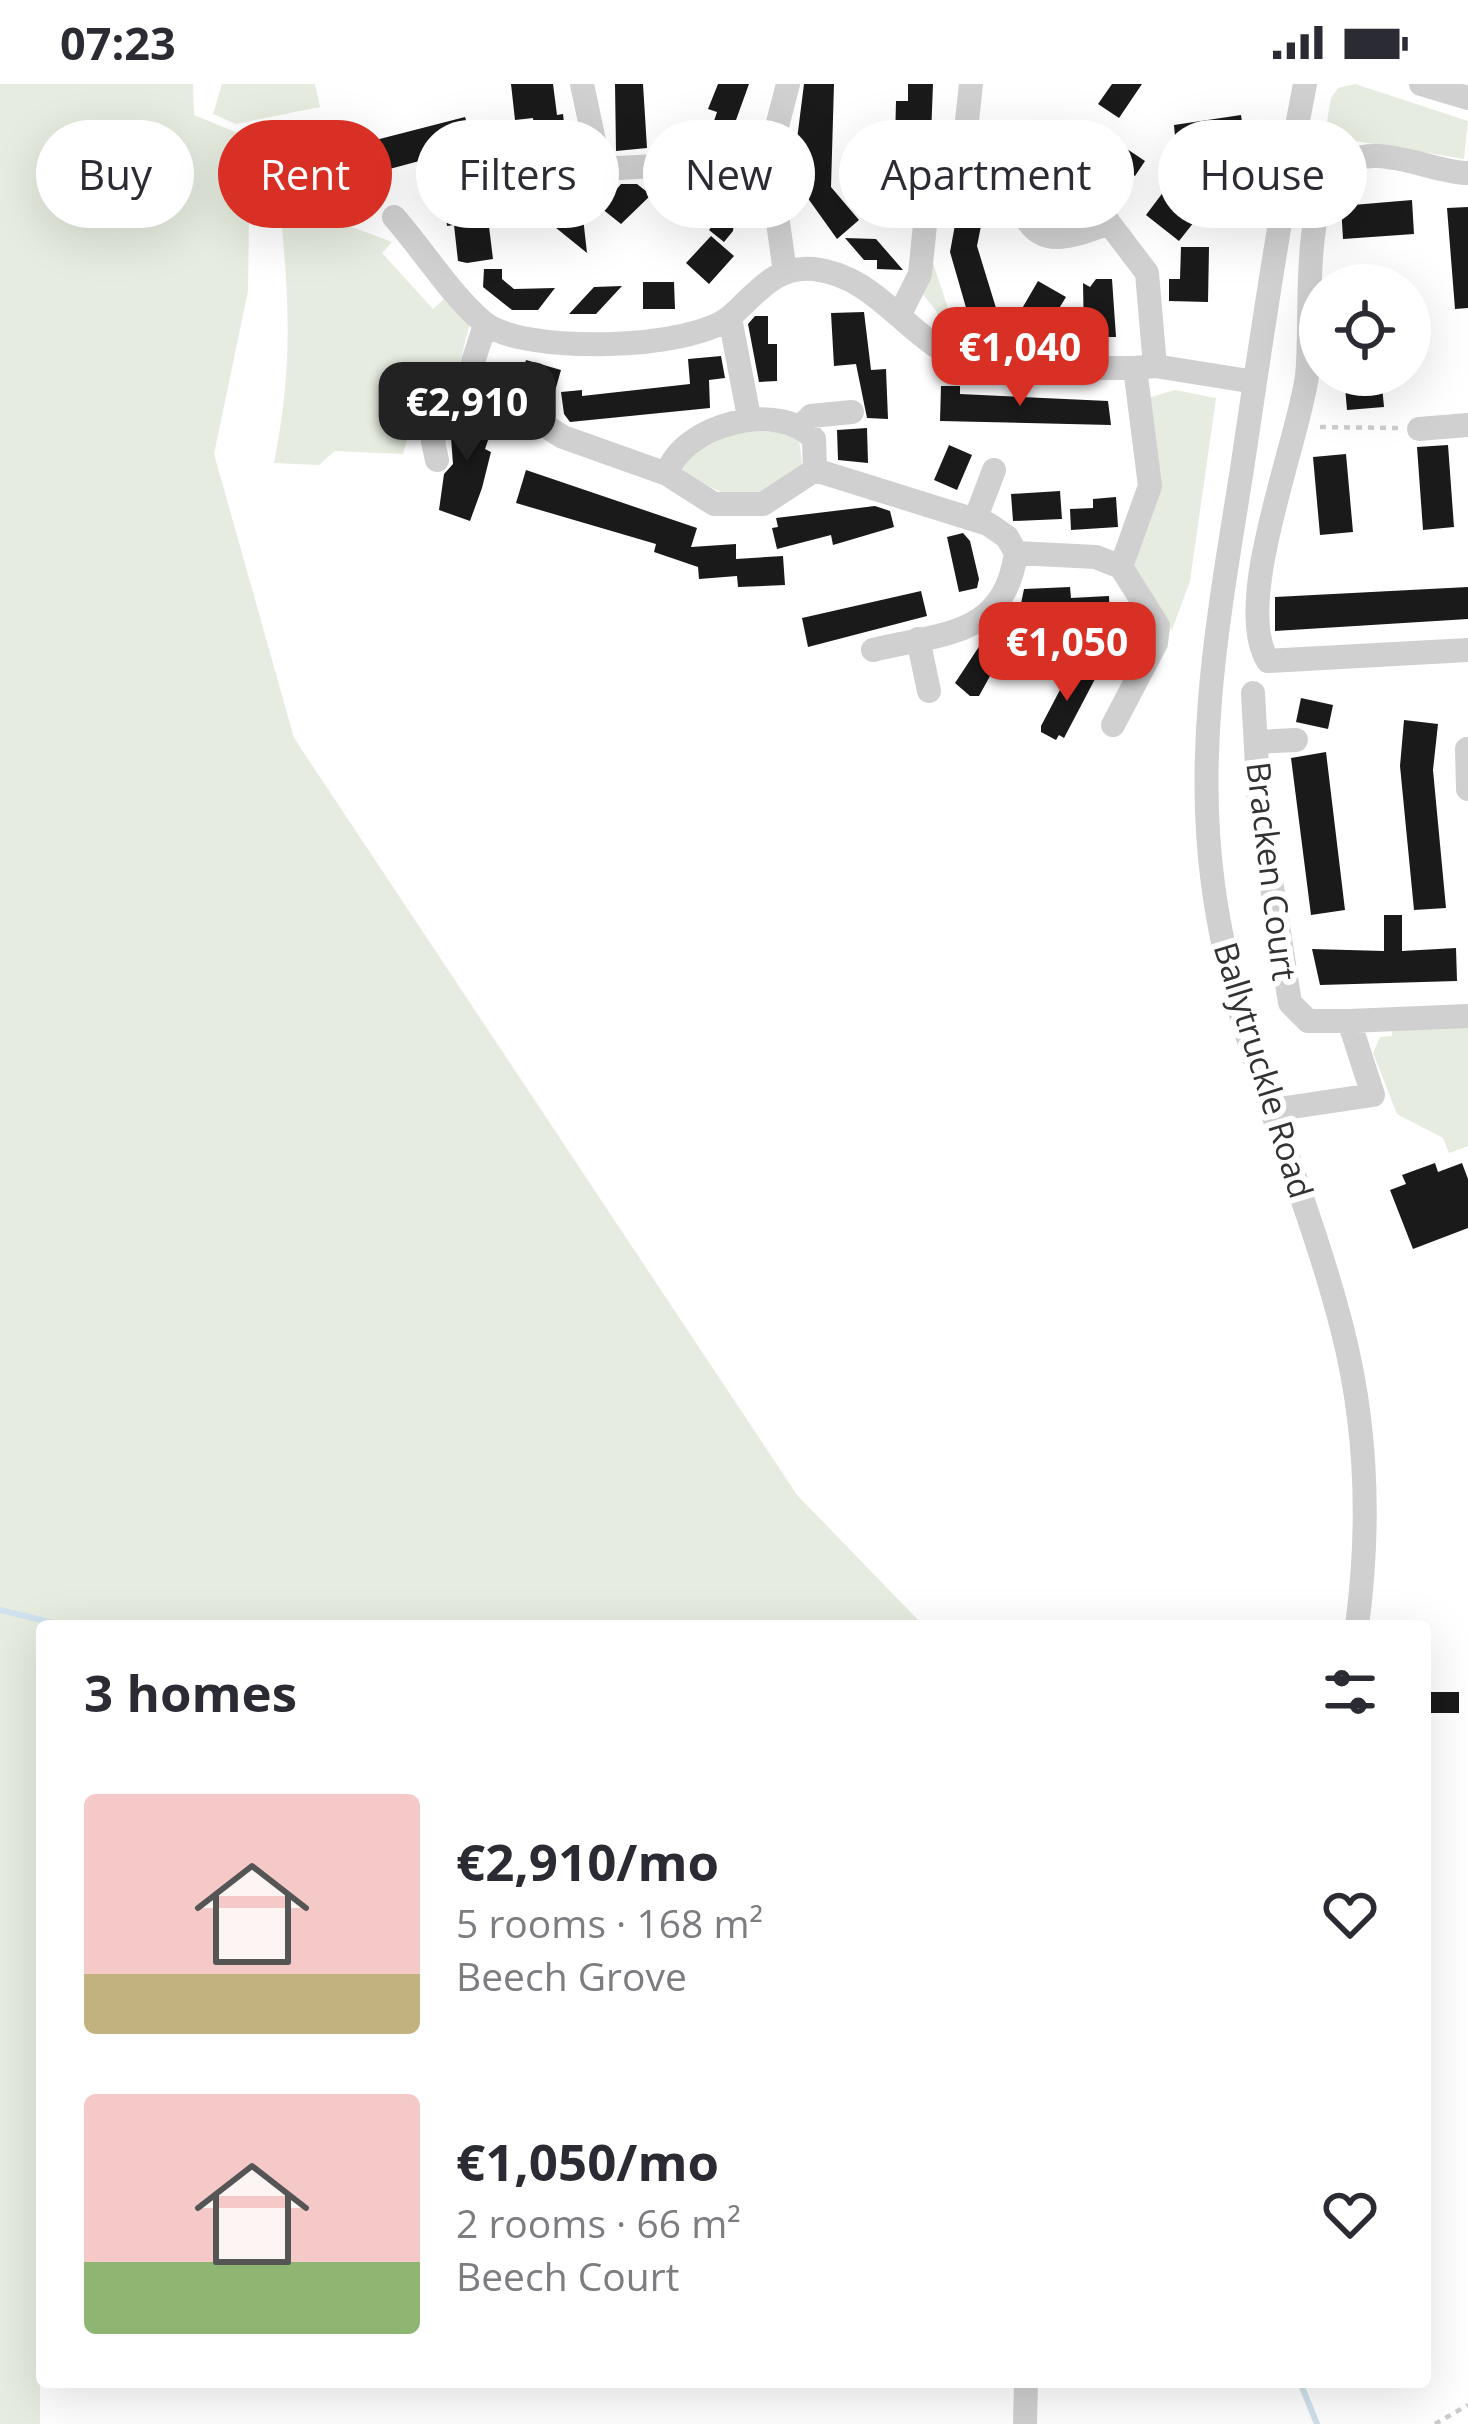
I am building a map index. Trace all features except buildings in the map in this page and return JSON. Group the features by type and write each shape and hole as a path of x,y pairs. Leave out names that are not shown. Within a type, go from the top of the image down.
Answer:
{"street":[{"path":"582,84 596,182 643,169"},
{"path":"785,272 772,180 775,134 788,84"},
{"path":"901,314 920,274 931,166 966,130 971,84"},
{"name":"Ballytruckle Road","path":"1305,84 1211,672 1205,786 1225,952 1330,1284 1354,1385 1365,1519 1357,1620"},
{"path":"1421,84 1464,93"},
{"path":"1468,173 1411,158 1357,159 1338,168 1324,190 1306,296 1308,367 1260,583 1260,649 1268,662 1468,650"},
{"path":"394,218 485,325 531,339 591,344 684,338 730,318 746,295 785,272 812,268 837,275 901,314 939,349 1018,366 1145,367 1255,382"},
{"path":"1113,228 1148,273 1145,367 1150,486 1121,567"},
{"path":"730,318 749,417"},
{"path":"475,382 473,362 485,325"},
{"path":"437,460 434,442 445,398 475,382"},
{"path":"475,382 563,437 667,474 714,504 763,504 815,470"},
{"path":"802,425 812,416 852,412"},
{"path":"667,474 682,450 749,417 773,416 802,425 814,439 815,470"},
{"path":"1419,429 1468,425"},
{"path":"815,470 975,520 1007,537 1016,553 1003,604 975,624 872,650"},
{"path":"975,520 994,470"},
{"path":"1016,553 1096,557 1121,567 1158,626 1156,643 1113,725"},
{"path":"918,639 929,691"},
{"name":"Bracken Court","path":"1253,693 1271,903 1289,1004 1308,1022 1468,1016"},
{"name":"Bracken Court","path":"1256,742 1296,740"},
{"path":"1467,749 1468,789"},
{"path":"1272,1110 1372,1094 1349,1022"},
{"path":"1025,2424 1026,2388"}],"path":[{"path":"1296,427 1419,429"},
{"path":"1435,2424 1468,2405"}],"shaded area":[{"path":"0,84 193,84 194,115 218,125 218,228 249,228 248,291 214,454 294,738 797,1495 918,1620 36,1620 36,2388 40,2388 40,2424 0,2424"},
{"path":"222,84 315,84 320,107 256,120 227,120 213,114"},
{"path":"1355,84 1468,121 1464,159 1367,143 1367,120 1327,120 1338,88"},
{"path":"282,228 355,228 392,242 382,253 433,309 444,299 470,323 458,370 425,375 403,454 335,451 319,465 274,463 285,390"},
{"path":"932,260 957,335 937,323 937,312 921,292"},
{"path":"1175,390 1216,398 1190,581 1172,630 1138,586 1134,567 1161,485 1148,398"},
{"path":"736,431 798,432 803,470 769,488 742,495 716,490 682,469 684,459"},
{"path":"1468,1026 1468,1146 1449,1153 1443,1138 1397,1114 1373,1053 1380,1037 1392,1036 1392,1028"}],"waterway":[{"path":"0,1610 41,1620"},
{"path":"1302,2388 1317,2424"}]}
